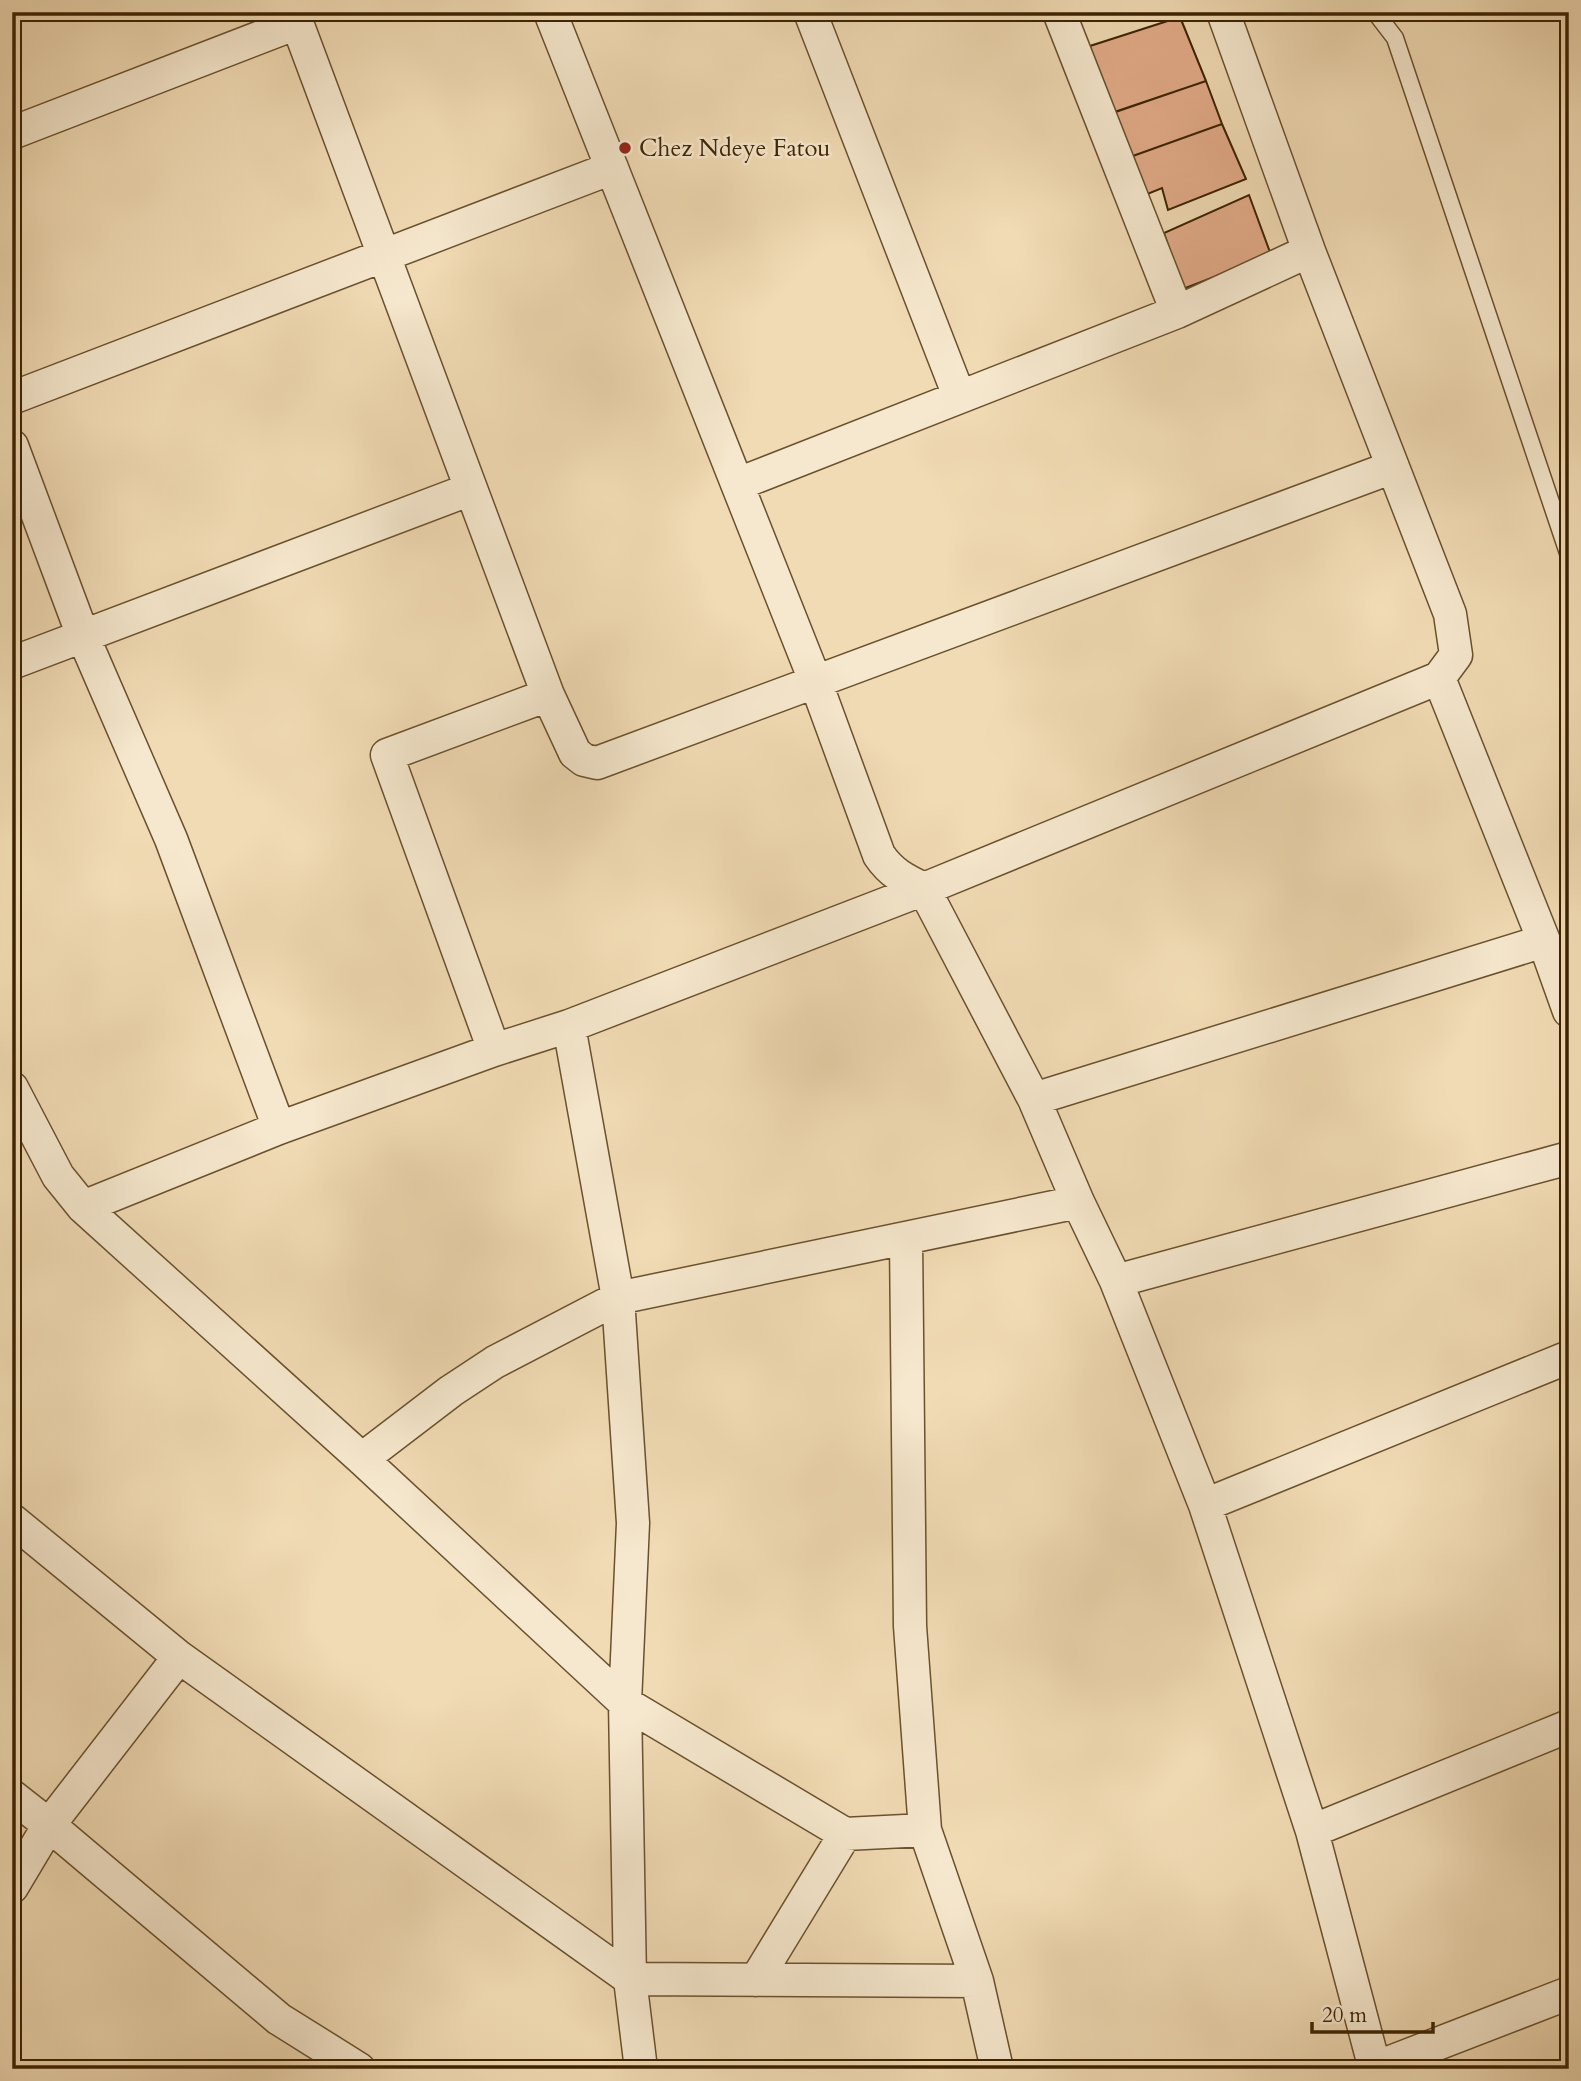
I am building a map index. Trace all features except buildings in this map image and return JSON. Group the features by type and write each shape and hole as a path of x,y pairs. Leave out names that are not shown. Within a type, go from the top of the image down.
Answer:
{"street":[{"path":"551,12 816,682 879,855 888,869 900,878 924,888 1034,1099 1078,1202 1116,1281 1205,1505 1312,1831 1375,2068 1569,1993"},
{"path":"810,12 959,396"},
{"path":"1059,12 1177,312"},
{"path":"82,1207 279,1128 494,1050 569,1026 924,888 1440,678 1456,655 1450,614 1309,251 1223,12"},
{"path":"12,133 295,17 548,695 575,753 584,760 597,763 1393,467"},
{"path":"12,398 612,168"},
{"path":"738,484 1177,312 1309,251"},
{"path":"12,446 83,636 171,839 279,1128"},
{"path":"12,663 471,489"},
{"path":"1440,678 1569,1011"},
{"path":"494,1050 387,755 548,695"},
{"path":"1034,1099 1544,942"},
{"path":"569,1026 618,1298 633,1523 625,1703 630,1979 641,2069"},
{"path":"12,1088 58,1176 82,1207 362,1459 625,1703 845,1834 925,1830"},
{"path":"1116,1281 1569,1158"},
{"path":"362,1459 451,1391 495,1362 618,1298 1078,1202"},
{"path":"906,1238 910,1626 925,1830 977,1981 997,2069"},
{"path":"1205,1505 1569,1357"},
{"path":"12,1520 179,1657 630,1979 977,1981"},
{"path":"12,1887 49,1825 179,1657"},
{"path":"1312,1831 1569,1726"},
{"path":"12,1796 279,2019 359,2069"},
{"path":"756,1980 845,1834"}],"lane":[{"path":"1376,12 1395,38 1569,556"}],"place":[{"name":"Chez Ndeye Fatou","path":"625,148"}]}
